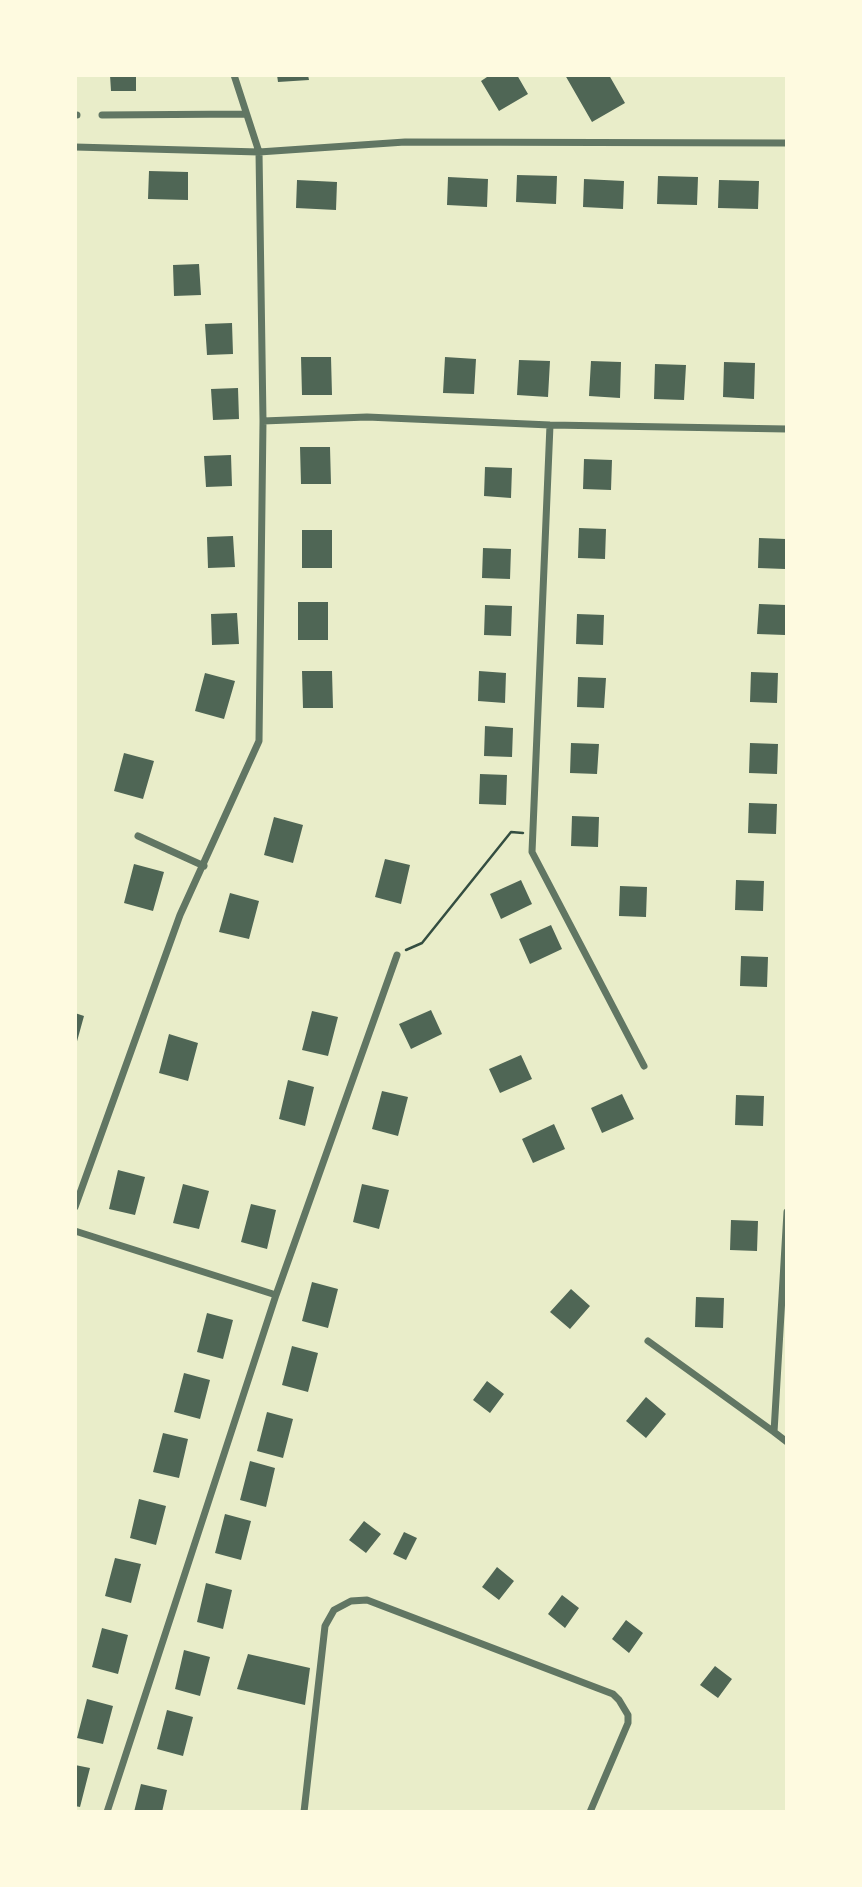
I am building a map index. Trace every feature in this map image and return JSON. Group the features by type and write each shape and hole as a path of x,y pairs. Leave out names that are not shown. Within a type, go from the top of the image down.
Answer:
{"street":[{"path":"75,1207 180,915 258,741 263,421 259,152 234,75"},
{"path":"102,115 245,114"},
{"path":"75,147 259,152 405,142 787,143"},
{"path":"263,421 367,417 550,425 787,429"},
{"path":"550,425 532,852 644,1066"},
{"path":"138,836 204,866"},
{"path":"107,1812 276,1295 397,955"},
{"path":"774,1432 787,1212"},
{"path":"75,1231 276,1295"},
{"path":"648,1341 787,1442"},
{"path":"304,1812 325,1626 334,1610 351,1601 367,1600 620,1700 628,1715 628,1723 590,1812"}],"path":[{"path":"397,955 422,943 511,832 533,833"}],"building":[{"path":"110,75 136,75 136,91 111,91"},
{"path":"277,75 308,75 309,80 278,82"},
{"path":"490,75 517,75 528,94 499,111 481,81"},
{"path":"565,75 609,75 625,103 592,122"},
{"path":"149,171 188,172 188,200 148,199"},
{"path":"517,175 557,176 556,204 516,202"},
{"path":"658,176 698,177 697,205 657,204"},
{"path":"448,177 488,179 487,207 447,205"},
{"path":"584,179 624,181 623,209 583,207"},
{"path":"297,180 337,182 336,210 296,208"},
{"path":"719,180 759,181 758,209 718,208"},
{"path":"199,264 201,295 174,296 173,265"},
{"path":"232,323 233,354 207,355 205,324"},
{"path":"301,357 331,357 332,395 302,395"},
{"path":"445,357 476,359 474,394 443,393"},
{"path":"519,360 550,361 548,397 517,395"},
{"path":"591,361 621,362 620,398 589,396"},
{"path":"724,362 755,363 754,399 723,397"},
{"path":"655,364 686,365 684,400 654,399"},
{"path":"238,388 239,419 213,420 211,389"},
{"path":"300,447 330,447 331,484 301,484"},
{"path":"231,455 232,486 206,487 204,456"},
{"path":"584,459 612,460 611,490 583,489"},
{"path":"485,467 512,468 511,498 484,496"},
{"path":"579,528 606,529 605,559 578,558"},
{"path":"302,530 332,530 332,568 302,568"},
{"path":"233,536 235,567 208,568 207,537"},
{"path":"759,538 786,539 785,569 758,568"},
{"path":"483,548 511,549 510,579 482,578"},
{"path":"298,602 328,602 328,640 298,640"},
{"path":"759,604 786,605 785,635 757,634"},
{"path":"485,605 512,606 511,636 484,635"},
{"path":"237,613 239,644 212,645 211,614"},
{"path":"577,614 604,615 603,645 576,644"},
{"path":"302,671 332,671 333,708 303,708"},
{"path":"479,671 506,673 505,703 478,701"},
{"path":"751,672 778,673 777,703 750,702"},
{"path":"205,673 235,681 224,719 195,711"},
{"path":"578,677 606,678 604,708 577,707"},
{"path":"485,726 513,728 512,757 484,756"},
{"path":"571,743 599,744 597,774 570,773"},
{"path":"750,743 778,744 777,774 749,773"},
{"path":"124,753 154,761 143,799 114,791"},
{"path":"480,774 507,775 506,805 479,804"},
{"path":"749,803 777,804 776,834 748,833"},
{"path":"572,816 599,817 598,847 571,846"},
{"path":"274,817 303,825 293,863 264,855"},
{"path":"385,859 410,865 401,904 375,897"},
{"path":"134,864 164,872 153,911 124,903"},
{"path":"521,880 532,904 501,919 490,894"},
{"path":"736,880 764,881 763,911 735,910"},
{"path":"620,886 647,887 646,917 619,916"},
{"path":"230,893 259,901 249,939 219,932"},
{"path":"551,925 562,949 530,964 519,939"},
{"path":"741,956 768,957 767,987 740,986"},
{"path":"431,1010 442,1034 411,1049 399,1024"},
{"path":"312,1011 338,1017 328,1056 302,1050"},
{"path":"75,1013 84,1016 76,1045 75,1045"},
{"path":"169,1034 198,1043 188,1081 159,1073"},
{"path":"521,1055 532,1079 500,1093 489,1069"},
{"path":"288,1080 314,1087 305,1126 279,1119"},
{"path":"382,1091 408,1097 398,1136 372,1129"},
{"path":"622,1094 634,1119 602,1133 591,1108"},
{"path":"736,1095 764,1096 763,1126 735,1125"},
{"path":"554,1124 565,1149 533,1163 522,1139"},
{"path":"118,1170 145,1177 135,1215 109,1209"},
{"path":"183,1184 209,1191 199,1229 173,1223"},
{"path":"362,1184 389,1190 379,1229 353,1222"},
{"path":"251,1204 276,1210 267,1249 241,1242"},
{"path":"731,1220 758,1221 757,1251 730,1250"},
{"path":"312,1282 338,1289 328,1328 302,1321"},
{"path":"571,1289 590,1306 570,1329 550,1312"},
{"path":"696,1297 724,1298 723,1328 695,1327"},
{"path":"207,1313 233,1320 223,1359 197,1352"},
{"path":"292,1346 318,1353 308,1392 282,1385"},
{"path":"184,1373 210,1380 200,1419 174,1412"},
{"path":"487,1381 504,1394 490,1413 473,1400"},
{"path":"646,1397 666,1414 646,1438 626,1421"},
{"path":"267,1412 293,1419 283,1458 257,1451"},
{"path":"163,1433 188,1439 179,1478 153,1472"},
{"path":"250,1461 275,1468 266,1507 240,1500"},
{"path":"139,1499 166,1506 156,1545 130,1538"},
{"path":"225,1514 251,1521 241,1560 215,1553"},
{"path":"364,1521 381,1534 366,1553 349,1540"},
{"path":"404,1532 417,1538 406,1560 393,1554"},
{"path":"115,1558 141,1564 131,1603 105,1596"},
{"path":"497,1567 514,1581 499,1600 482,1587"},
{"path":"206,1583 232,1590 223,1629 197,1622"},
{"path":"562,1595 579,1608 565,1628 548,1614"},
{"path":"626,1620 643,1633 629,1653 612,1639"},
{"path":"102,1628 128,1635 118,1674 92,1667"},
{"path":"184,1650 210,1657 200,1696 175,1689"},
{"path":"248,1654 310,1668 305,1705 237,1689"},
{"path":"715,1666 732,1679 718,1698 700,1685"},
{"path":"87,1699 113,1706 103,1744 77,1738"},
{"path":"167,1710 193,1717 183,1756 157,1749"},
{"path":"75,1765 90,1768 80,1807 75,1806"},
{"path":"141,1784 167,1790 162,1812 134,1812"}]}
